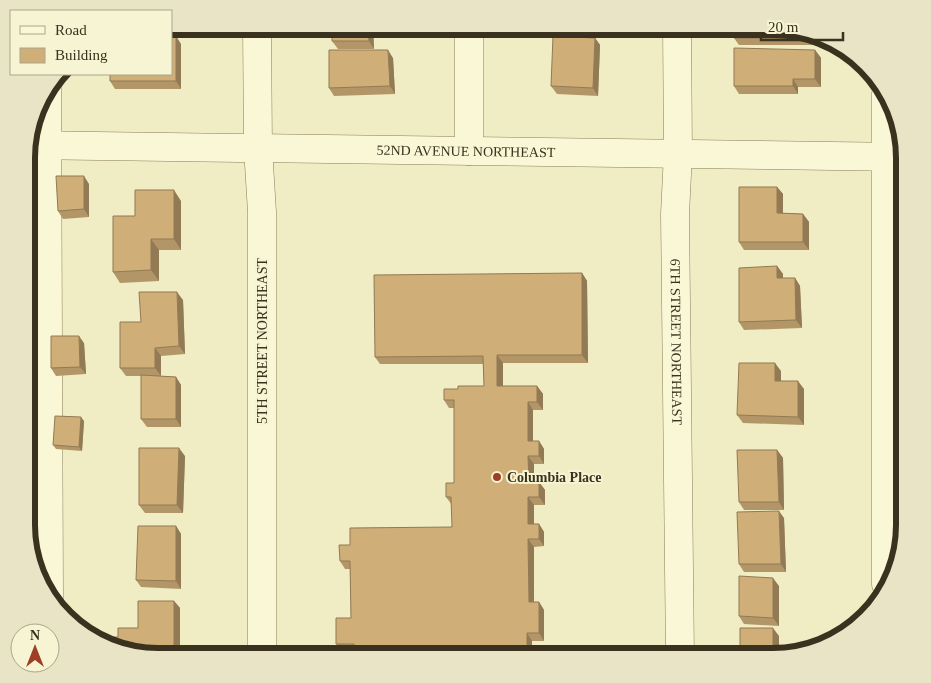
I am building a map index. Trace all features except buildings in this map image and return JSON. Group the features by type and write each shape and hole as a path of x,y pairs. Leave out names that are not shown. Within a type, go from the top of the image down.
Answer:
{"street":[{"name":"5TH STREET NORTHEAST","path":"257,35 258,148 262,212 262,648"},
{"path":"469,35 469,151"},
{"name":"6TH STREET NORTHEAST","path":"677,35 678,154 675,214 680,648"},
{"path":"42,118 37,145 49,582"},
{"path":"886,572 896,157 890,122"},
{"name":"52ND AVENUE NORTHEAST","path":"37,145 896,157"}],"place":[{"name":"Columbia Place","path":"497,477"}]}
